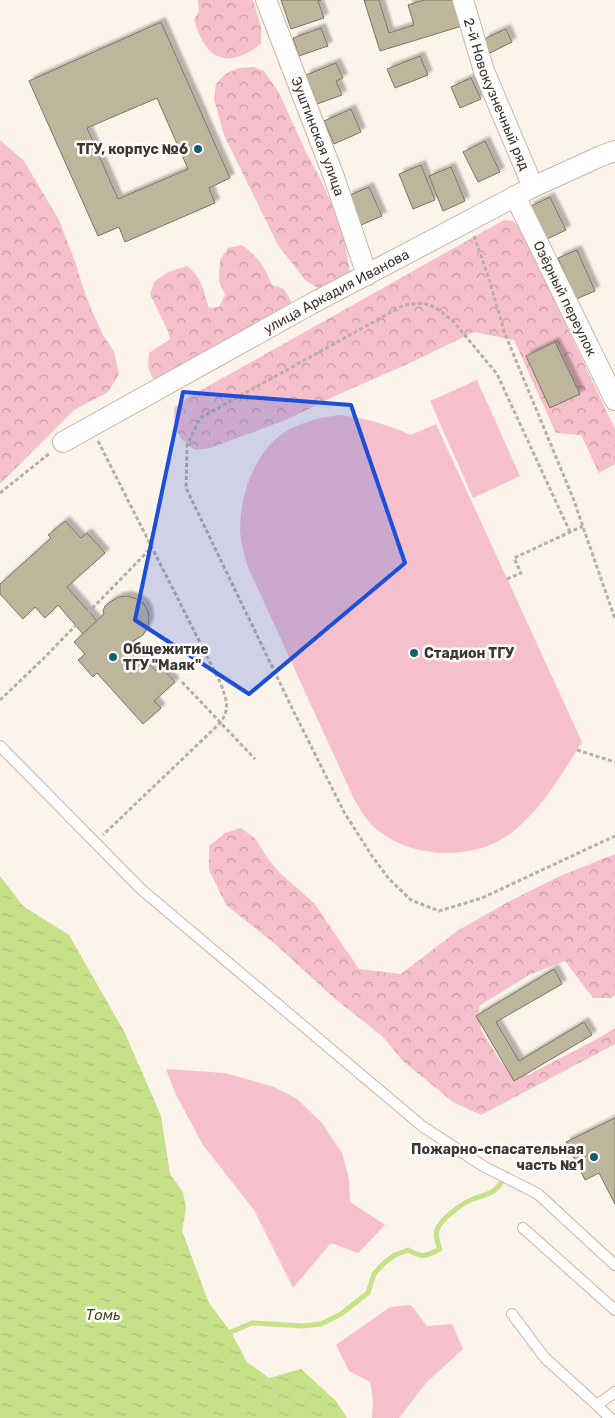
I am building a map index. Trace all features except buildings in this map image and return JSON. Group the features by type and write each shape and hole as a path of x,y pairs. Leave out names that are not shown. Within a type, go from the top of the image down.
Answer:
{"street":[{"name":"Эуштинская улица","path":"266,0 334,177 367,275"},
{"name":"2-й Новокузнечный ряд","path":"463,0 484,71 533,187"},
{"name":"улица Аркадия Иванова","path":"63,442 302,309 515,196 615,151"},
{"name":"Озёрный переулок","path":"515,196 615,400"}],"lane":[{"path":"0,746 142,890 422,1126 483,1166 538,1194 615,1265"},
{"path":"523,1228 615,1310"},
{"path":"512,1314 545,1358 610,1418"},
{"path":"597,1405 615,1392"}],"path":[{"path":"469,221 505,334 574,498 615,619"},
{"path":"570,532 496,374 453,321 435,307 423,302 404,305 200,418 187,446 186,488 292,710 344,812 389,879 411,900 439,911 482,898 615,836"},
{"path":"91,426 221,684 228,708 226,715 220,722 96,843"},
{"path":"0,493 63,442"},
{"path":"507,579 521,573 514,558 583,526"},
{"path":"0,700 42,660 152,547"},
{"path":"182,682 255,759"},
{"path":"577,750 615,762"}],"highlighted area":[{"path":"183,392 351,405 405,563 249,694 135,620"}],"green space":[{"path":"198,0 253,0 261,27 261,44 238,57 223,58 216,55 203,42 194,20 199,11"},
{"path":"254,67 264,71 279,93 322,182 345,243 350,272 338,281 318,288 306,281 278,245 224,135 214,99 216,84 225,74 239,68"},
{"path":"0,140 24,161 59,220 91,309 103,335 114,352 119,374 108,392 74,410 0,484"},
{"path":"504,220 513,221 520,228 615,429 615,464 599,473 581,435 556,433 514,340 474,332 288,419 210,448 195,450 180,437 176,428 174,408 187,398"},
{"path":"242,245 260,262 272,285 284,289 291,301 288,311 164,380 153,379 148,367 149,353 170,339 150,294 154,282 168,272 187,266 199,280 209,308 219,307 225,295 219,281 220,260 228,248"},
{"path":"477,380 520,476 473,498 430,401"},
{"name":"Стадион ТГУ","path":"339,415 376,422 411,435 436,424 582,742 552,789 525,821 500,840 482,848 464,852 444,853 425,851 406,846 389,838 368,821 354,799 247,565 240,535 242,505 249,479 261,456 278,437 292,428 315,420"},
{"path":"241,828 256,839 268,859 280,873 315,904 359,969 401,974 457,931 508,902 560,876 615,854 615,995 611,998 593,998 565,961 529,975 479,1006 481,1030 503,1065 528,1075 615,1028 615,1044 481,1115 453,1102 403,1061 382,1036 334,998 274,943 226,905 209,870 209,846 225,833"},
{"path":"166,1069 225,1073 274,1087 297,1099 322,1123 342,1153 349,1179 350,1202 385,1225 358,1253 331,1243 293,1288 254,1210 203,1145 176,1095"},
{"path":"411,1305 427,1326 452,1324 463,1349 426,1383 399,1418 372,1418 373,1401 370,1382 349,1371 336,1345 390,1307"}],"water":[{"name":"Томь","path":"0,876 23,906 69,935 125,1033 161,1116 170,1174 183,1192 186,1208 182,1231 209,1303 231,1332 247,1362 269,1378 301,1369 336,1401 347,1418 0,1418"}],"waterway":[{"path":"231,1332 252,1323 303,1326 321,1324 341,1314 368,1293 374,1274 395,1255 408,1250 424,1256 440,1249 436,1234 442,1222 465,1203 493,1191 502,1181"}],"place":[{"name":"ТГУ, корпус №6","path":"198,149"},
{"name":"Стадион ТГУ","path":"414,653"},
{"name":"Общежитие ТГУ \"Маяк\"","path":"113,657"},
{"name":"Пожарно-спасательная часть №1","path":"594,1157"}]}
